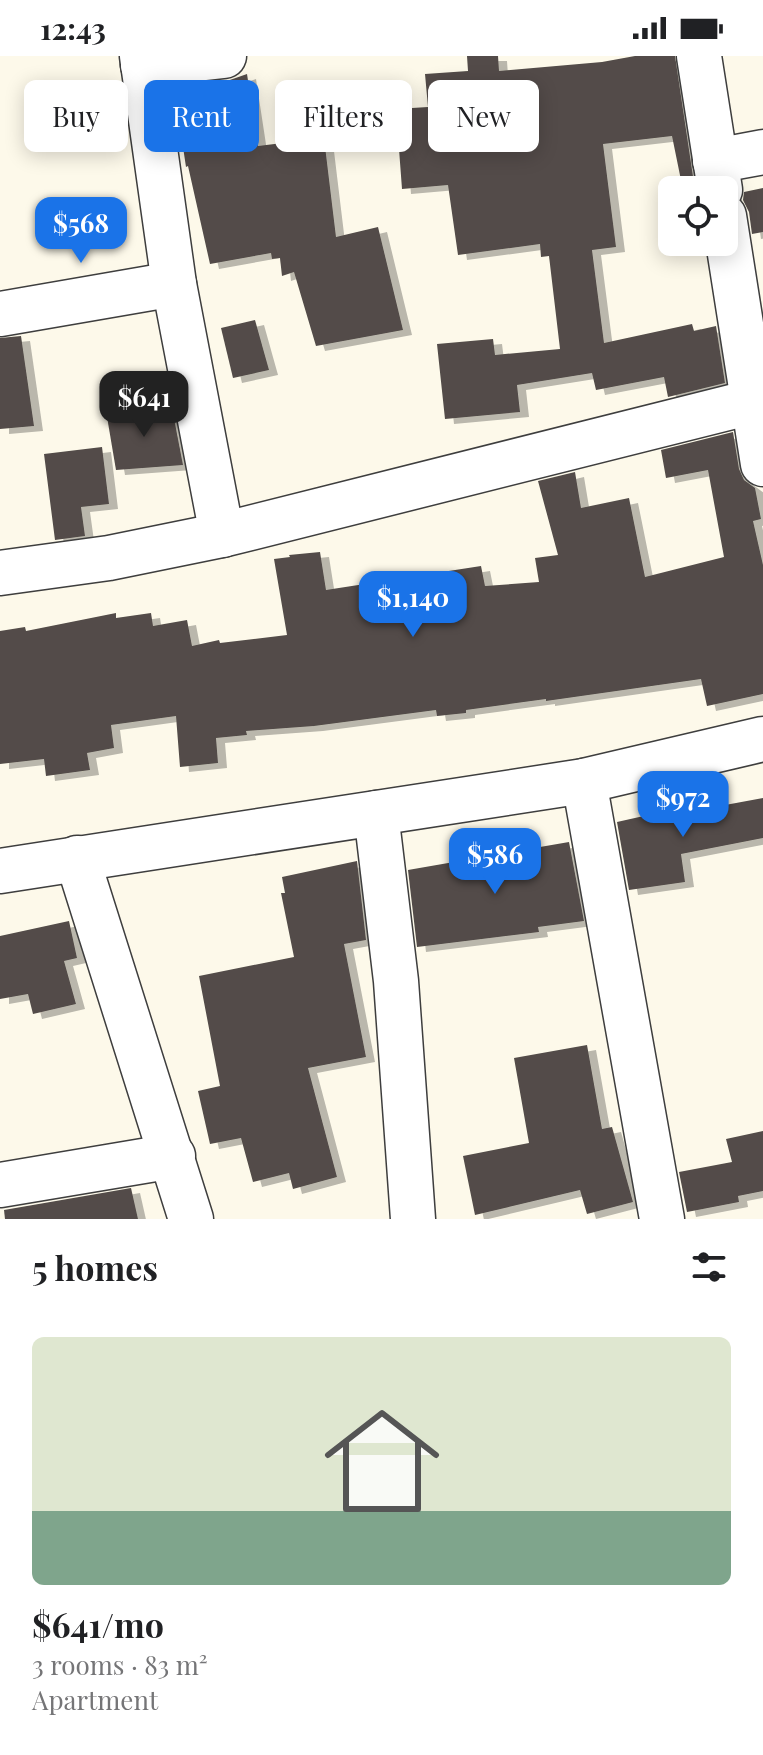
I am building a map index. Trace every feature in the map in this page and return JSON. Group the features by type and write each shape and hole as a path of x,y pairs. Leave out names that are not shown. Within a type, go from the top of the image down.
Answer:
{"street":[{"path":"222,535 174,284 142,60 224,56"},
{"path":"699,56 718,176 763,152"},
{"path":"731,256 758,401 763,464"},
{"path":"0,314 174,284"},
{"path":"0,573 109,558 222,535 448,476 758,401"},
{"path":"0,871 584,781 763,739"},
{"path":"584,781 662,1219"},
{"path":"376,813 396,981 413,1219"},
{"path":"77,858 191,1219"},
{"path":"0,1185 173,1156"}],"building":[{"path":"467,56 498,56 499,71 635,56 675,56 693,176 680,176 672,136 603,144 616,247 592,250 604,343 692,324 694,331 716,326 725,383 668,397 664,377 596,390 592,373 517,385 520,412 445,419 437,344 493,339 495,355 560,349 549,256 541,257 540,244 458,255 448,185 402,189 399,152 412,152 412,108 428,107 425,74 468,71"},
{"path":"247,74 248,80 230,80"},
{"path":"275,144 275,152 326,152 336,237 378,227 403,330 316,346 294,272 282,276 280,258 272,259 271,253 210,264 184,152 259,152 259,146"},
{"path":"763,188 763,232 752,234 749,212 743,200 744,192"},
{"path":"255,320 269,370 233,378 221,328"},
{"path":"21,336 34,426 0,429 0,338"},
{"path":"172,408 183,465 116,470 106,411"},
{"path":"733,432 739,469 744,480 755,488 761,519 753,521 763,565 763,694 707,706 701,679 466,710 466,713 437,716 436,710 314,726 246,731 247,735 216,738 218,763 180,767 176,716 111,725 114,748 87,753 90,770 46,776 44,759 0,764 0,631 25,627 26,631 116,613 116,618 151,613 153,626 187,620 192,646 219,640 220,643 287,635 274,559 320,552 326,590 481,566 485,586 539,582 535,558 558,555 538,481 575,472 581,508 629,498 645,577 724,557 708,470 666,478 661,450"},
{"path":"102,447 109,504 81,507 85,536 55,540 44,454"},
{"path":"763,798 763,838 681,854 685,882 629,890 617,822 675,809 675,812 709,808"},
{"path":"569,842 584,921 538,927 539,932 417,947 408,870"},
{"path":"357,861 366,940 344,944 366,1057 308,1068 337,1177 293,1189 289,1173 253,1182 241,1138 210,1144 198,1091 220,1086 199,976 294,957 281,893 285,893 282,877"},
{"path":"69,921 77,958 64,961 76,1004 33,1014 28,994 0,999 0,936"},
{"path":"587,1045 602,1129 612,1127 633,1202 587,1214 580,1190 475,1215 463,1156 529,1143 514,1058"},
{"path":"763,1131 763,1191 738,1196 739,1202 687,1212 679,1172 732,1162 726,1139"},
{"path":"131,1188 138,1219 5,1219 4,1210"}]}
